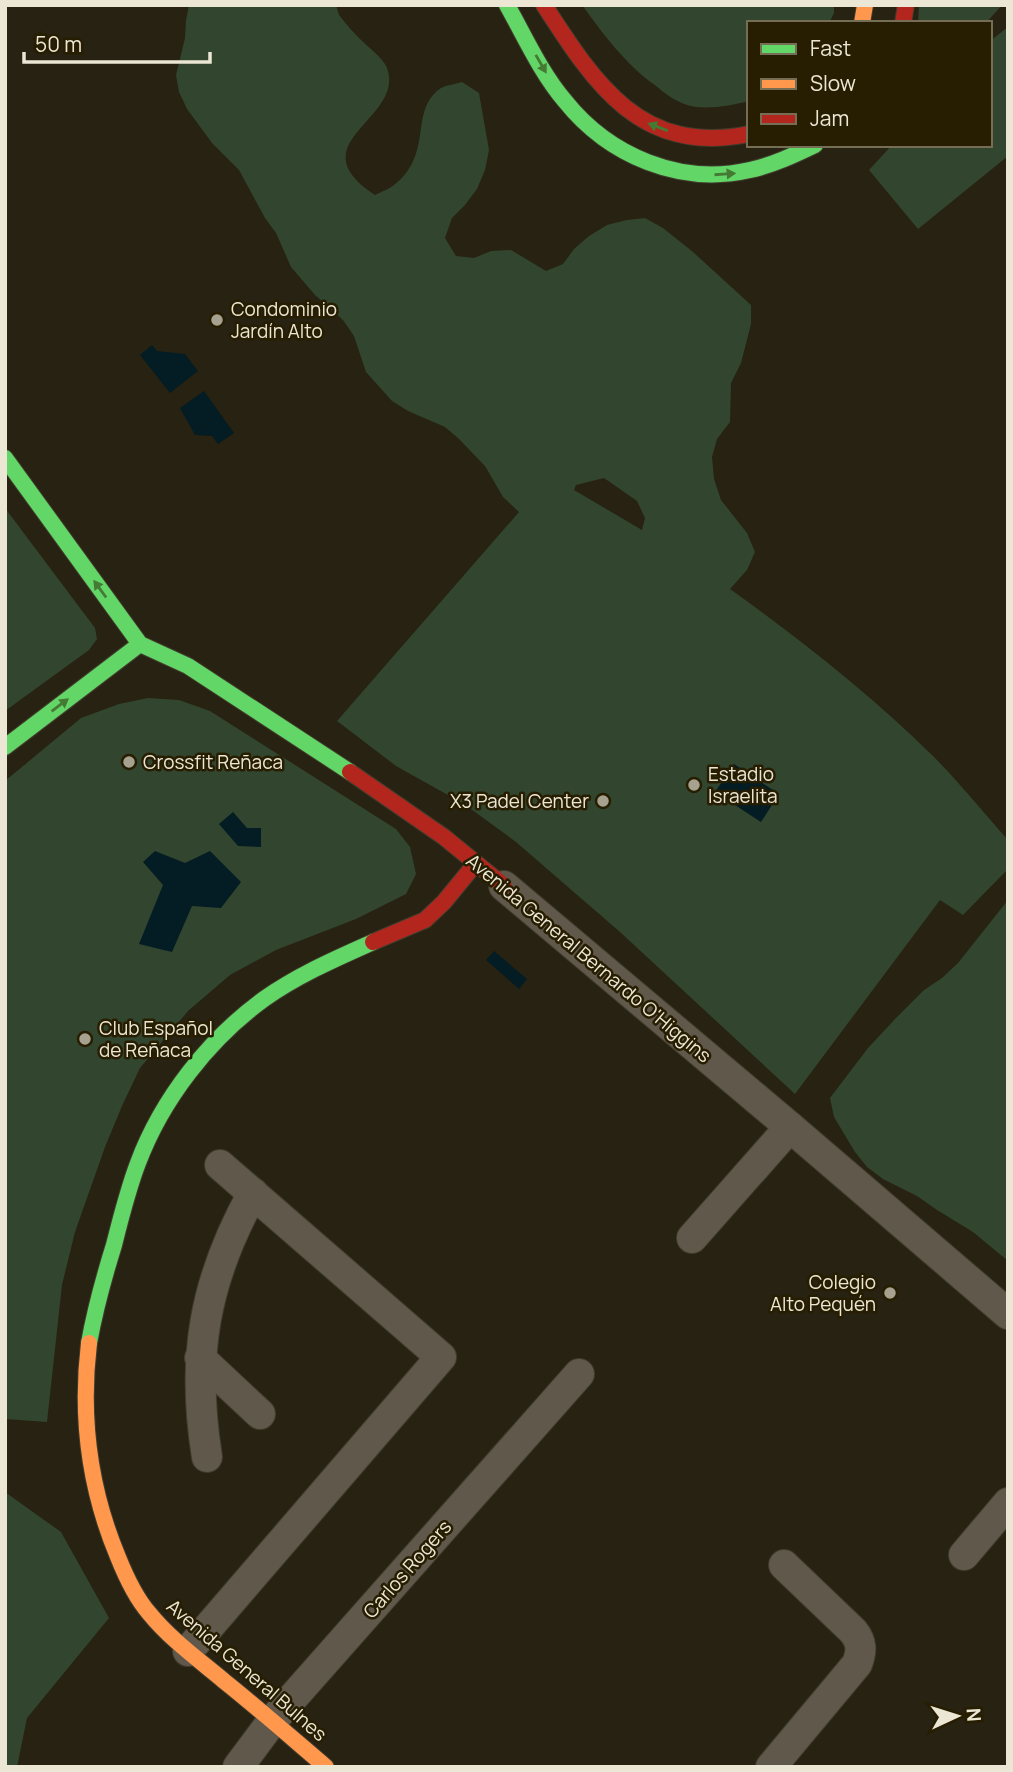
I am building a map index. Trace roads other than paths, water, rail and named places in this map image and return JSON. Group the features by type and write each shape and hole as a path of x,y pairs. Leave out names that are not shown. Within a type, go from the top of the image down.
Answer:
{"street":[{"path":"507,5 564,101 590,129 633,158 677,172 724,174 782,162 811,147"},
{"path":"544,5 593,78 638,119 675,134 695,137 721,138 747,134"},
{"path":"5,458 140,644 5,747"},
{"name":"Avenida General Bernardo O'Higgins","path":"140,644 188,666 240,698 444,838 476,863 485,891 790,1126 1008,1314"},
{"path":"444,838 446,860"},
{"name":"Avenida General Bulnes","path":"326,1767 188,1651 145,1609 127,1577 111,1544 100,1510 86,1442 85,1376 89,1343 95,1311 138,1163 152,1131 188,1073 235,1023 290,982 314,968 425,920 476,863"},
{"path":"425,920 443,881"},
{"path":"425,920 485,891"},
{"path":"692,1238 790,1126"},
{"path":"188,1651 441,1357 220,1165"},
{"path":"207,1457 202,1424 200,1358 208,1307 228,1242 253,1193"},
{"path":"200,1358 260,1414"},
{"name":"Carlos Rogers","path":"238,1767 273,1720 579,1374"},
{"path":"964,1555 1008,1503"},
{"path":"771,1767 857,1664 861,1650 853,1631 784,1564"}],"water":[{"path":"152,345 157,351 185,354 198,371 170,393 140,355"},
{"path":"204,391 234,433 218,444 212,436 195,435 180,408"},
{"path":"734,764 779,794 761,822 715,792"},
{"path":"233,812 247,828 261,828 261,847 238,846 219,824"},
{"path":"155,851 185,863 210,851 241,882 221,908 192,906 172,952 139,944 163,885 143,862"},
{"path":"494,951 527,979 519,989 486,960"}],"place":[{"name":"Condominio Jardín Alto","path":"217,320"},
{"name":"Crossfit Reñaca","path":"129,762"},
{"name":"Estadio Israelita","path":"694,785"},
{"name":"X3 Padel Center","path":"603,801"},
{"name":"Club Español de Reñaca","path":"85,1039"},
{"name":"Colegio Alto Pequén","path":"890,1293"}]}
